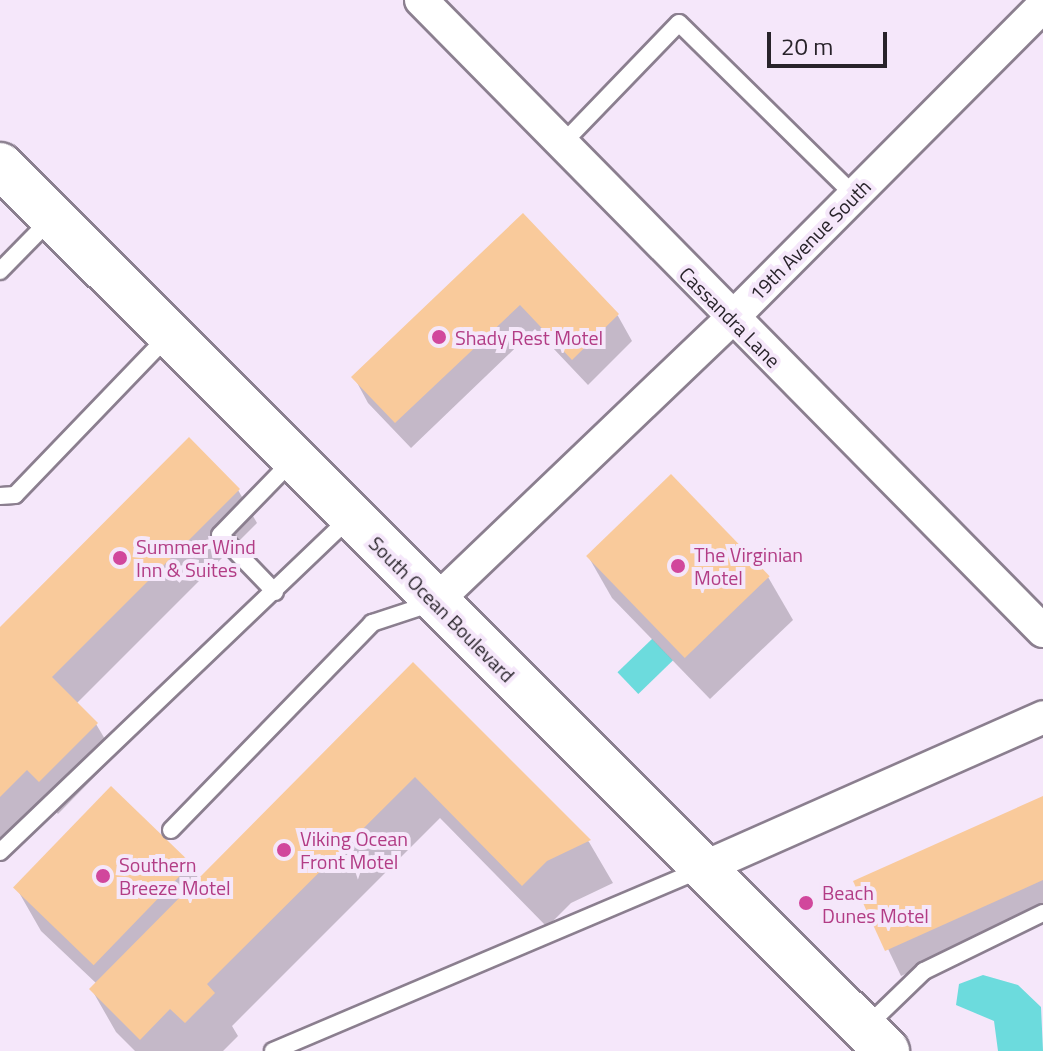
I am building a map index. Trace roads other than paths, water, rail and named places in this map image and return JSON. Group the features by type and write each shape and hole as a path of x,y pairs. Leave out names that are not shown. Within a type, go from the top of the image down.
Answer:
{"main road":[{"name":"South Ocean Boulevard","path":"0,165 876,1040"}],"street":[{"name":"Cassandra Lane","path":"421,0 731,319 1043,631"},
{"name":"19th Avenue South","path":"435,602 731,319 1033,13"},
{"path":"703,868 1043,717"}],"lane":[{"path":"562,144 679,23 854,195"},
{"path":"0,271 52,218"},
{"path":"0,496 15,495 169,335"},
{"path":"275,592 220,535 294,460"},
{"path":"0,852 350,517"},
{"path":"171,830 372,623 435,602"},
{"path":"273,1051 703,868"},
{"path":"876,1040 924,971 1043,913"}],"place":[{"name":"Shady Rest Motel","path":"439,337"},
{"name":"Summer Wind Inn & Suites","path":"120,558"},
{"name":"The Virginian Motel","path":"678,566"},
{"name":"Viking Ocean Front Motel","path":"284,850"},
{"name":"Southern Breeze Motel","path":"103,876"},
{"name":"Beach Dunes Motel","path":"806,903"}]}
